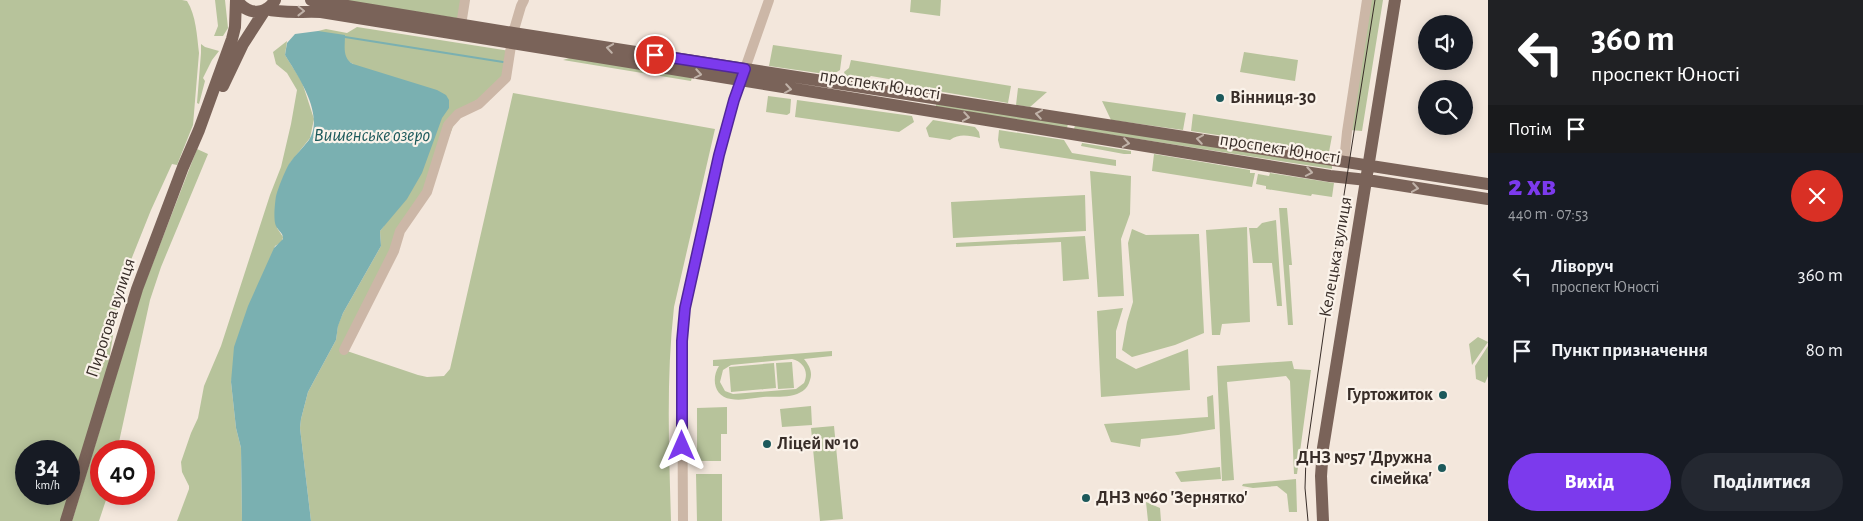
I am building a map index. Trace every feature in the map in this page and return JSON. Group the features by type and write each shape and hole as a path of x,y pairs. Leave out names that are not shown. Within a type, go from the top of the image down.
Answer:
{"main road":[{"name":"проспект Юності","path":"237,0 242,7 249,11 256,12 269,6 282,12 320,12 512,38 742,75 932,111 1071,134 1330,176 1488,199"},
{"name":"Пирогова вулиця","path":"66,521 137,289 232,39 237,0"},
{"name":"проспект Юності","path":"311,0 461,25 512,38"},
{"name":"Келецька вулиця","path":"1323,521 1321,476 1323,448 1367,180 1394,0"},
{"name":"Пирогова вулиця","path":"199,130 247,36 269,6"},
{"path":"247,36 269,19 282,12"},
{"name":"проспект Юності","path":"742,75 934,98 1488,184"},
{"path":"932,111 934,98"},
{"path":"1071,134 1073,119"}],"street":[{"path":"461,25 465,0"},
{"path":"344,350 394,251 400,231 427,192 446,129 454,117 479,104 504,82 507,75 512,38 524,0"},
{"path":"683,521 682,341 685,308 719,155 742,75 769,0"},
{"path":"1344,162 1368,0"}],"green space":[{"path":"0,0 187,1 194,19 199,53 193,125 177,165 172,164 151,210 121,285 102,405 80,476 80,440 15,440 15,505 71,505 66,521 0,521"},
{"path":"215,0 225,0 228,28 223,36 214,36 218,26"},
{"path":"341,0 465,0 462,19"},
{"path":"911,0 941,0 940,16 910,12"},
{"path":"1371,0 1383,0 1362,131 1350,130"},
{"path":"357,27 510,51 506,78 458,114 430,184 408,221 344,350 418,375 427,377 444,376 450,369 513,93 715,129 674,307 669,387 671,521 311,521 300,428 301,419 308,392 336,340 338,325 343,313 381,246 380,231 384,226 353,64 345,57 330,52 318,31 326,29 347,33"},
{"path":"287,41 285,55 302,82 314,119 310,138 290,163 276,197 277,228 283,237 282,242 275,246 231,382 236,428 241,448 242,521 177,521 189,489 182,472 181,462 198,418 204,386 221,346 270,195 281,167 291,124 297,90 287,73 276,64 273,52"},
{"path":"201,44 219,51 203,78 205,81 199,104 197,103"},
{"path":"773,45 842,55 840,70 832,75 769,66"},
{"path":"1244,52 1298,60 1295,81 1240,72"},
{"path":"582,54 693,73 691,81 563,60"},
{"path":"851,60 1011,86 1008,103 902,85 900,81 871,76 866,80 846,77 844,72 849,68"},
{"path":"1018,88 1047,92 1030,107 1016,105"},
{"path":"768,96 791,99 790,113 787,115 766,112"},
{"path":"797,100 912,116 914,122 899,132 795,117"},
{"path":"1102,101 1186,113 1183,130 1111,120"},
{"path":"936,103 1068,124 1067,128 936,107"},
{"path":"1193,114 1332,136 1329,152 1191,131"},
{"path":"933,120 975,127 979,132 980,138 961,136 950,140 929,137 926,128"},
{"path":"1075,125 1332,165 1332,169 1074,129"},
{"path":"999,130 1064,140 1072,153 1116,160 1116,166 1000,148 998,140"},
{"path":"1082,143 1131,151 1131,154 1081,146"},
{"path":"197,149 208,154 161,267 150,300 119,440 97,440 142,291"},
{"path":"1154,154 1250,170 1250,173 1255,173 1252,187 1152,171"},
{"path":"1090,171 1131,176 1130,214 1121,239 1124,296 1098,297"},
{"path":"1270,173 1334,183 1332,197 1312,194 1311,196 1266,189 1266,186 1256,184 1258,174 1269,176"},
{"path":"1085,195 1086,231 953,238 951,202"},
{"path":"1279,208 1287,208 1292,265 1289,265 1293,325 1288,325"},
{"path":"1276,220 1282,306 1277,306 1272,263 1253,263 1249,228 1257,228 1262,223"},
{"path":"1247,227 1250,322 1222,324 1220,335 1212,335 1206,230"},
{"path":"1132,229 1146,235 1199,234 1204,333 1175,345 1132,357 1122,350 1133,302 1128,243"},
{"path":"1085,236 1089,279 1063,281 1061,242 956,247 956,243"},
{"path":"1123,308 1116,331 1116,358 1136,369 1188,349 1190,390 1101,397 1097,311"},
{"path":"1478,337 1488,342 1472,365 1469,344"},
{"path":"1488,346 1488,376 1485,383 1476,379 1475,366"},
{"path":"832,351 832,356 804,359 811,371 811,377 803,391 791,396 739,400 725,397 718,391 715,376 719,366 713,366 713,360","holes":["796,360 800,362 806,371 804,383 796,389 733,394 725,391 720,382 723,370 731,365"]},
{"path":"1292,361 1294,369 1311,370 1297,474 1294,474 1290,381 1286,376 1227,382 1234,480 1222,481 1217,366"},
{"path":"792,362 794,388 778,389 776,363"},
{"path":"774,363 776,388 731,392 729,367"},
{"path":"1213,395 1215,429 1141,439 1140,447 1111,442 1104,424 1208,417 1207,397"},
{"path":"811,406 812,425 782,427 780,409"},
{"path":"727,407 727,434 721,434 721,461 697,461 697,408"},
{"path":"834,426 843,519 820,521 811,428"},
{"path":"90,462 90,505 104,505 99,521 72,521 77,505 80,505 80,495"},
{"path":"1220,467 1221,479 1181,482 1175,472"},
{"path":"696,474 722,474 722,521 697,521"},
{"path":"1296,479 1297,512 1289,512 1287,494 1277,486 1253,488 1242,486 1243,484"},
{"path":"1146,502 1160,508 1161,521 1148,521"}],"water":[{"name":"Вишенське озеро","path":"318,31 345,35 346,55 353,64 437,90 446,95 449,100 449,108 442,118 422,173 407,199 380,231 381,246 343,313 338,326 336,340 308,392 300,428 311,521 242,521 241,448 236,428 231,382 234,347 248,306 274,248 283,239 282,233 276,226 274,211 280,184 289,164 309,140 313,130 314,119 308,96 285,55 287,43 295,34"}],"waterway":[{"path":"345,37 503,62"}],"tram line":[{"path":"1308,521 1305,488 1306,457 1337,239 1375,0"}],"place":[{"name":"Вінниця-30","path":"1220,98"},
{"name":"Гуртожиток","path":"1443,395"},
{"name":"Ліцей № 10","path":"767,444"},
{"name":"ДНЗ №57 'Дружна сімейка'","path":"1442,468"},
{"name":"ДНЗ №60 'Зернятко'","path":"1086,498"}],"route":[{"path":"655,55 745,69 734,100 719,155 685,308 682,341 682,446"}]}
